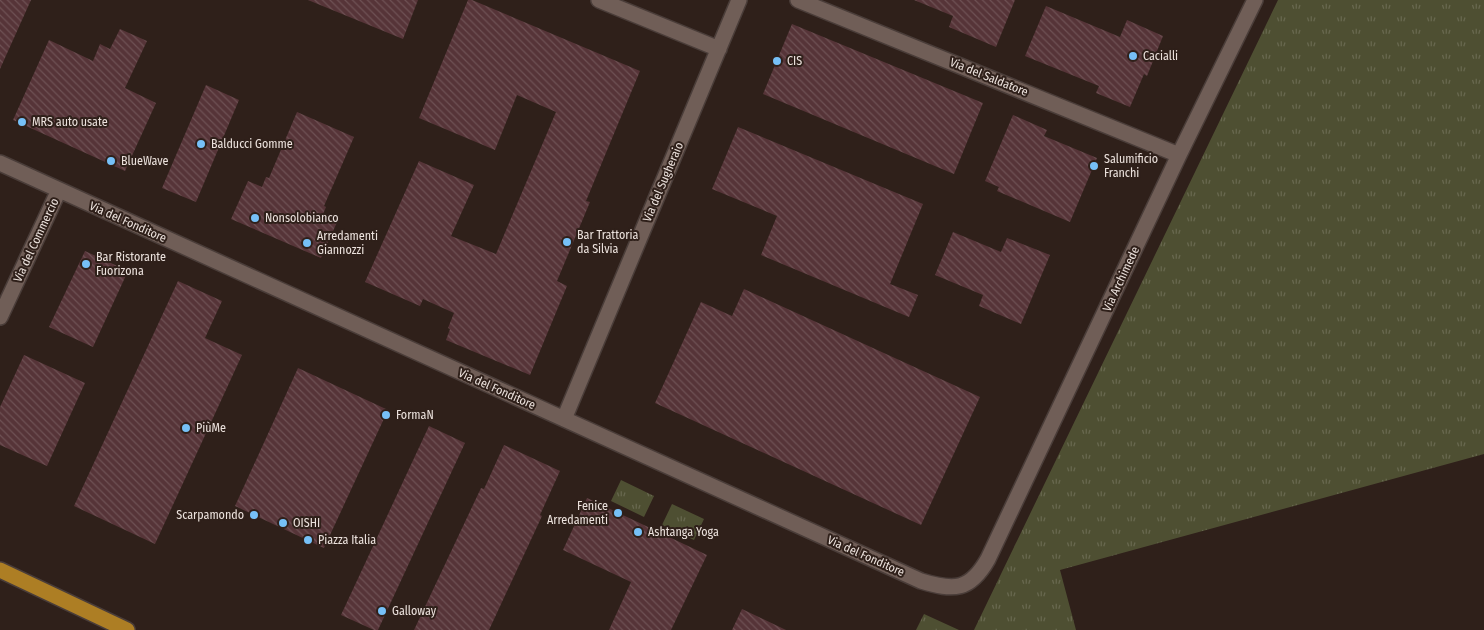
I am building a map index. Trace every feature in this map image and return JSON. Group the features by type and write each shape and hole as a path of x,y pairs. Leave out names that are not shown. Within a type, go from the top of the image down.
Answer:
{"main road":[{"path":"0,570 127,630"}],"street":[{"path":"598,0 719,49"},
{"name":"Via del Sugheraio","path":"564,419 739,0"},
{"name":"Via del Saldatore","path":"798,0 1179,155"},
{"name":"Via Archimede","path":"988,559 1179,155 1256,0"},
{"name":"Via del Fonditore","path":"0,163 921,581 941,587 962,585 972,580 982,570 988,559"},
{"name":"Via del Commercio","path":"0,317 59,190"},
{"path":"0,561 30,584"}],"green space":[{"path":"1278,0 1484,0 1484,454 1060,570 1076,630 974,630"},
{"path":"621,480 654,496 644,517 611,501"},
{"path":"672,504 704,519 694,540 662,525"},
{"path":"924,614 959,630 916,630"}],"building":[{"path":"0,0 31,0 0,69"},
{"path":"308,0 418,0 403,39"},
{"path":"468,0 472,0 640,71 586,201 590,202 557,281 567,286 530,375 446,340 454,313 423,299 420,306 365,282 419,161 474,185 451,236 496,254 556,112 517,95 495,150 419,118"},
{"path":"914,0 1015,0 996,47 949,27 953,16"},
{"path":"1046,6 1120,37 1127,20 1163,36 1147,76 1144,74 1130,107 1096,93 1099,86 1025,56"},
{"path":"792,24 983,103 954,174 763,94"},
{"path":"120,29 147,41 125,88 156,103 125,171 13,120 49,40 93,61 100,44 110,49"},
{"name":"Balducci Gomme","path":"206,85 239,100 196,202 162,188"},
{"path":"297,112 354,137 324,206 326,207 323,214 338,220 321,258 231,219 248,181 262,187 266,177 269,178"},
{"path":"1013,115 1047,130 1044,136 1097,158 1070,222 997,191 999,187 985,181"},
{"path":"738,127 923,204 890,284 918,295 909,317 761,255 777,216 712,189"},
{"path":"953,232 1001,252 1007,238 1050,255 1021,324 979,306 983,295 935,275"},
{"path":"85,251 128,271 93,347 49,327"},
{"path":"178,281 222,301 205,338 242,355 155,544 74,506"},
{"path":"744,289 980,397 921,525 655,403 701,302 732,316"},
{"path":"24,355 85,383 47,466 0,445 0,407"},
{"path":"298,368 388,410 324,548 235,506"},
{"path":"429,426 465,443 378,630 374,630 341,615"},
{"path":"504,445 560,471 540,515 542,516 489,630 414,630 481,488 484,489"},
{"path":"587,498 707,555 671,630 609,630 631,582 563,550"},
{"path":"742,609 786,630 732,630"}],"place":[{"name":"Cacialli","path":"1133,56"},
{"name":"CIS","path":"777,61"},
{"name":"MRS auto usate","path":"22,122"},
{"name":"Balducci Gomme","path":"201,144"},
{"name":"BlueWave","path":"111,161"},
{"name":"Salumificio Franchi","path":"1094,166"},
{"name":"Nonsolobianco","path":"255,218"},
{"name":"Bar Trattoria da Silvia","path":"567,242"},
{"name":"Arredamenti Giannozzi","path":"307,243"},
{"name":"Bar Ristorante Fuorizona","path":"86,264"},
{"name":"FormaN","path":"386,415"},
{"name":"PiùMe","path":"186,428"},
{"name":"Fenice Arredamenti","path":"618,513"},
{"name":"Scarpamondo","path":"254,515"},
{"name":"OISHI","path":"283,523"},
{"name":"Ashtanga Yoga","path":"638,532"},
{"name":"Piazza Italia","path":"308,540"},
{"name":"Galloway","path":"382,611"}]}
